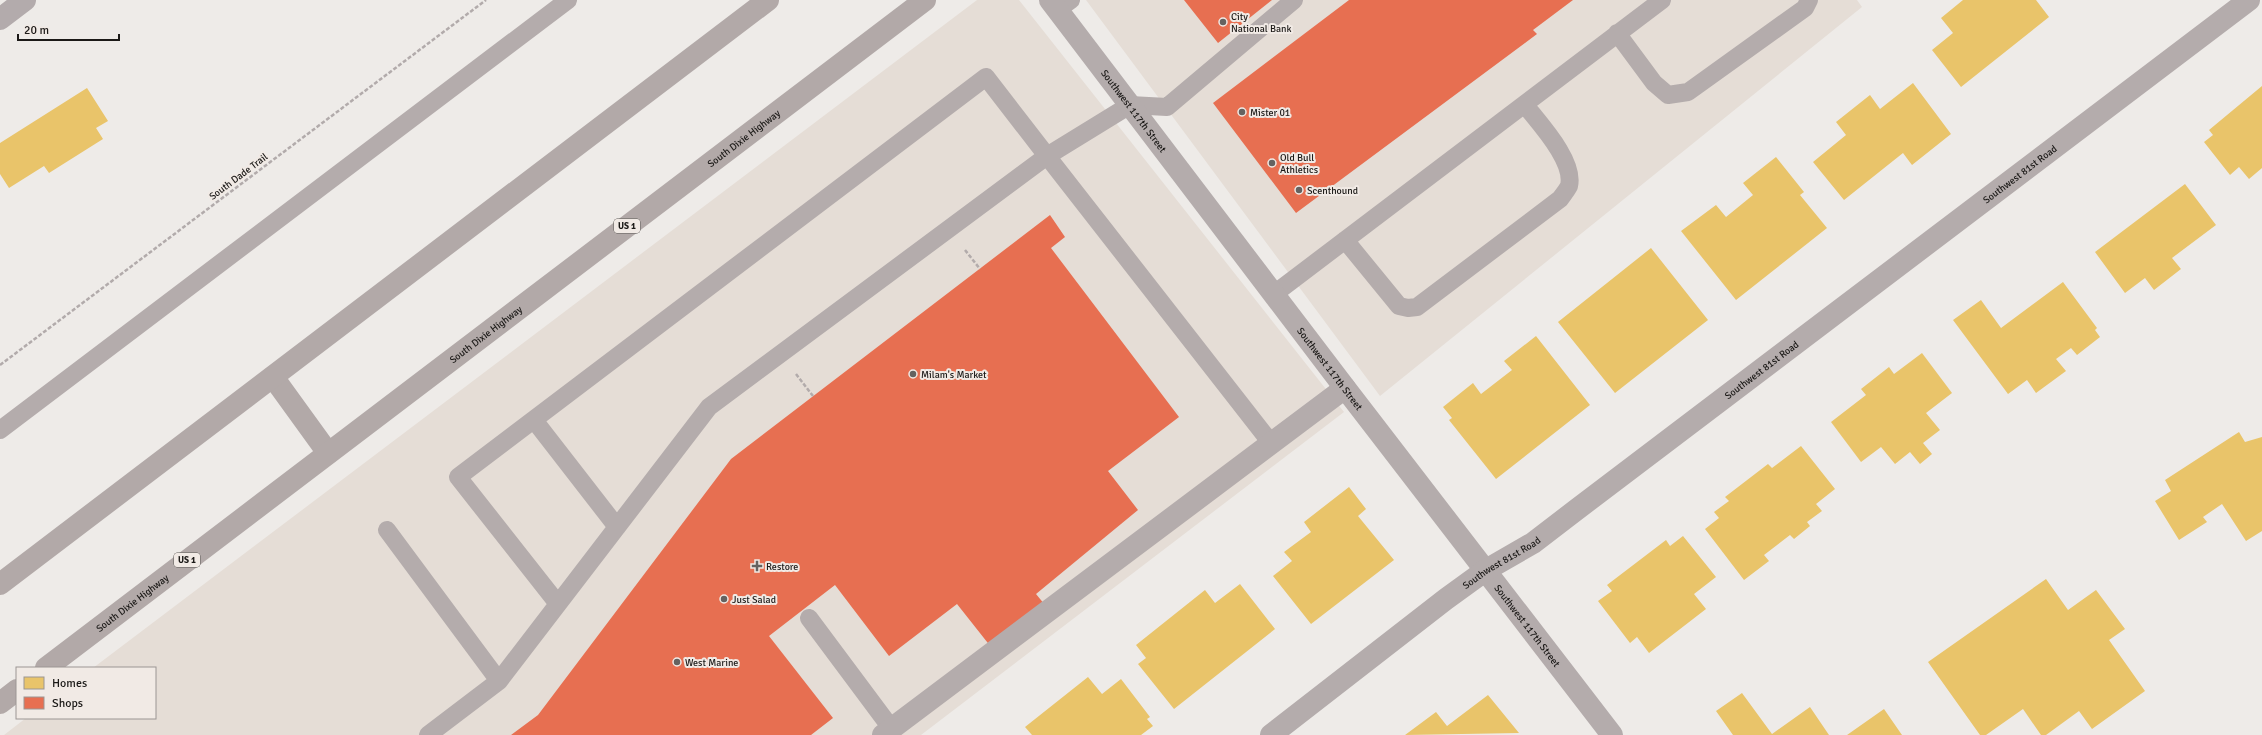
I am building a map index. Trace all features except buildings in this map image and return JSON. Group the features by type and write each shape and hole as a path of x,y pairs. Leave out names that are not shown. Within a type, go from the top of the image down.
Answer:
{"highway":[{"path":"0,584 768,0"},
{"name":"South Dixie Highway","path":"47,667 925,0"},
{"path":"273,377 328,453"},
{"path":"0,703 16,691"}],"street":[{"path":"0,19 25,0"},
{"name":"Southwest 81st Road","path":"1271,735 1486,570 1545,534 2249,0"},
{"name":"Southwest 117th Street","path":"1059,3 1130,105 1344,388 1612,735"},
{"path":"887,732 1344,388"}],"lane":[{"path":"0,430 568,0"},
{"path":"428,735 499,681 709,407 1047,156 1130,105 1167,107 1294,0"},
{"path":"1274,294 1525,106 1662,0"},
{"path":"1618,33 1654,83 1668,95 1688,92 1805,8 1809,0"},
{"path":"558,604 458,476 986,77 1271,443"},
{"path":"1345,240 1399,306 1408,308 1417,307 1560,199 1569,186 1568,171 1558,149 1525,106"},
{"path":"534,420 617,527"},
{"path":"387,530 499,681"},
{"path":"809,618 887,732"}],"path":[{"name":"South Dade Trail","path":"0,365 486,0"},
{"path":"960,245 980,269"},
{"path":"793,371 813,396"}],"shaded area":[{"path":"977,0 1019,0 1344,412 921,735 4,735 25,719 156,719 156,667 94,667"},
{"path":"1086,0 1857,0 1862,7 1380,396"}],"place":[{"name":"City National Bank","path":"1223,22"},
{"name":"Mister 01","path":"1242,112"},
{"name":"Old Bull Athletics","path":"1272,163"},
{"name":"Scenthound","path":"1299,190"},
{"name":"Milam's Market","path":"913,374"},
{"name":"Restore","path":"757,566"},
{"name":"Just Salad","path":"724,599"},
{"name":"West Marine","path":"677,662"}]}
